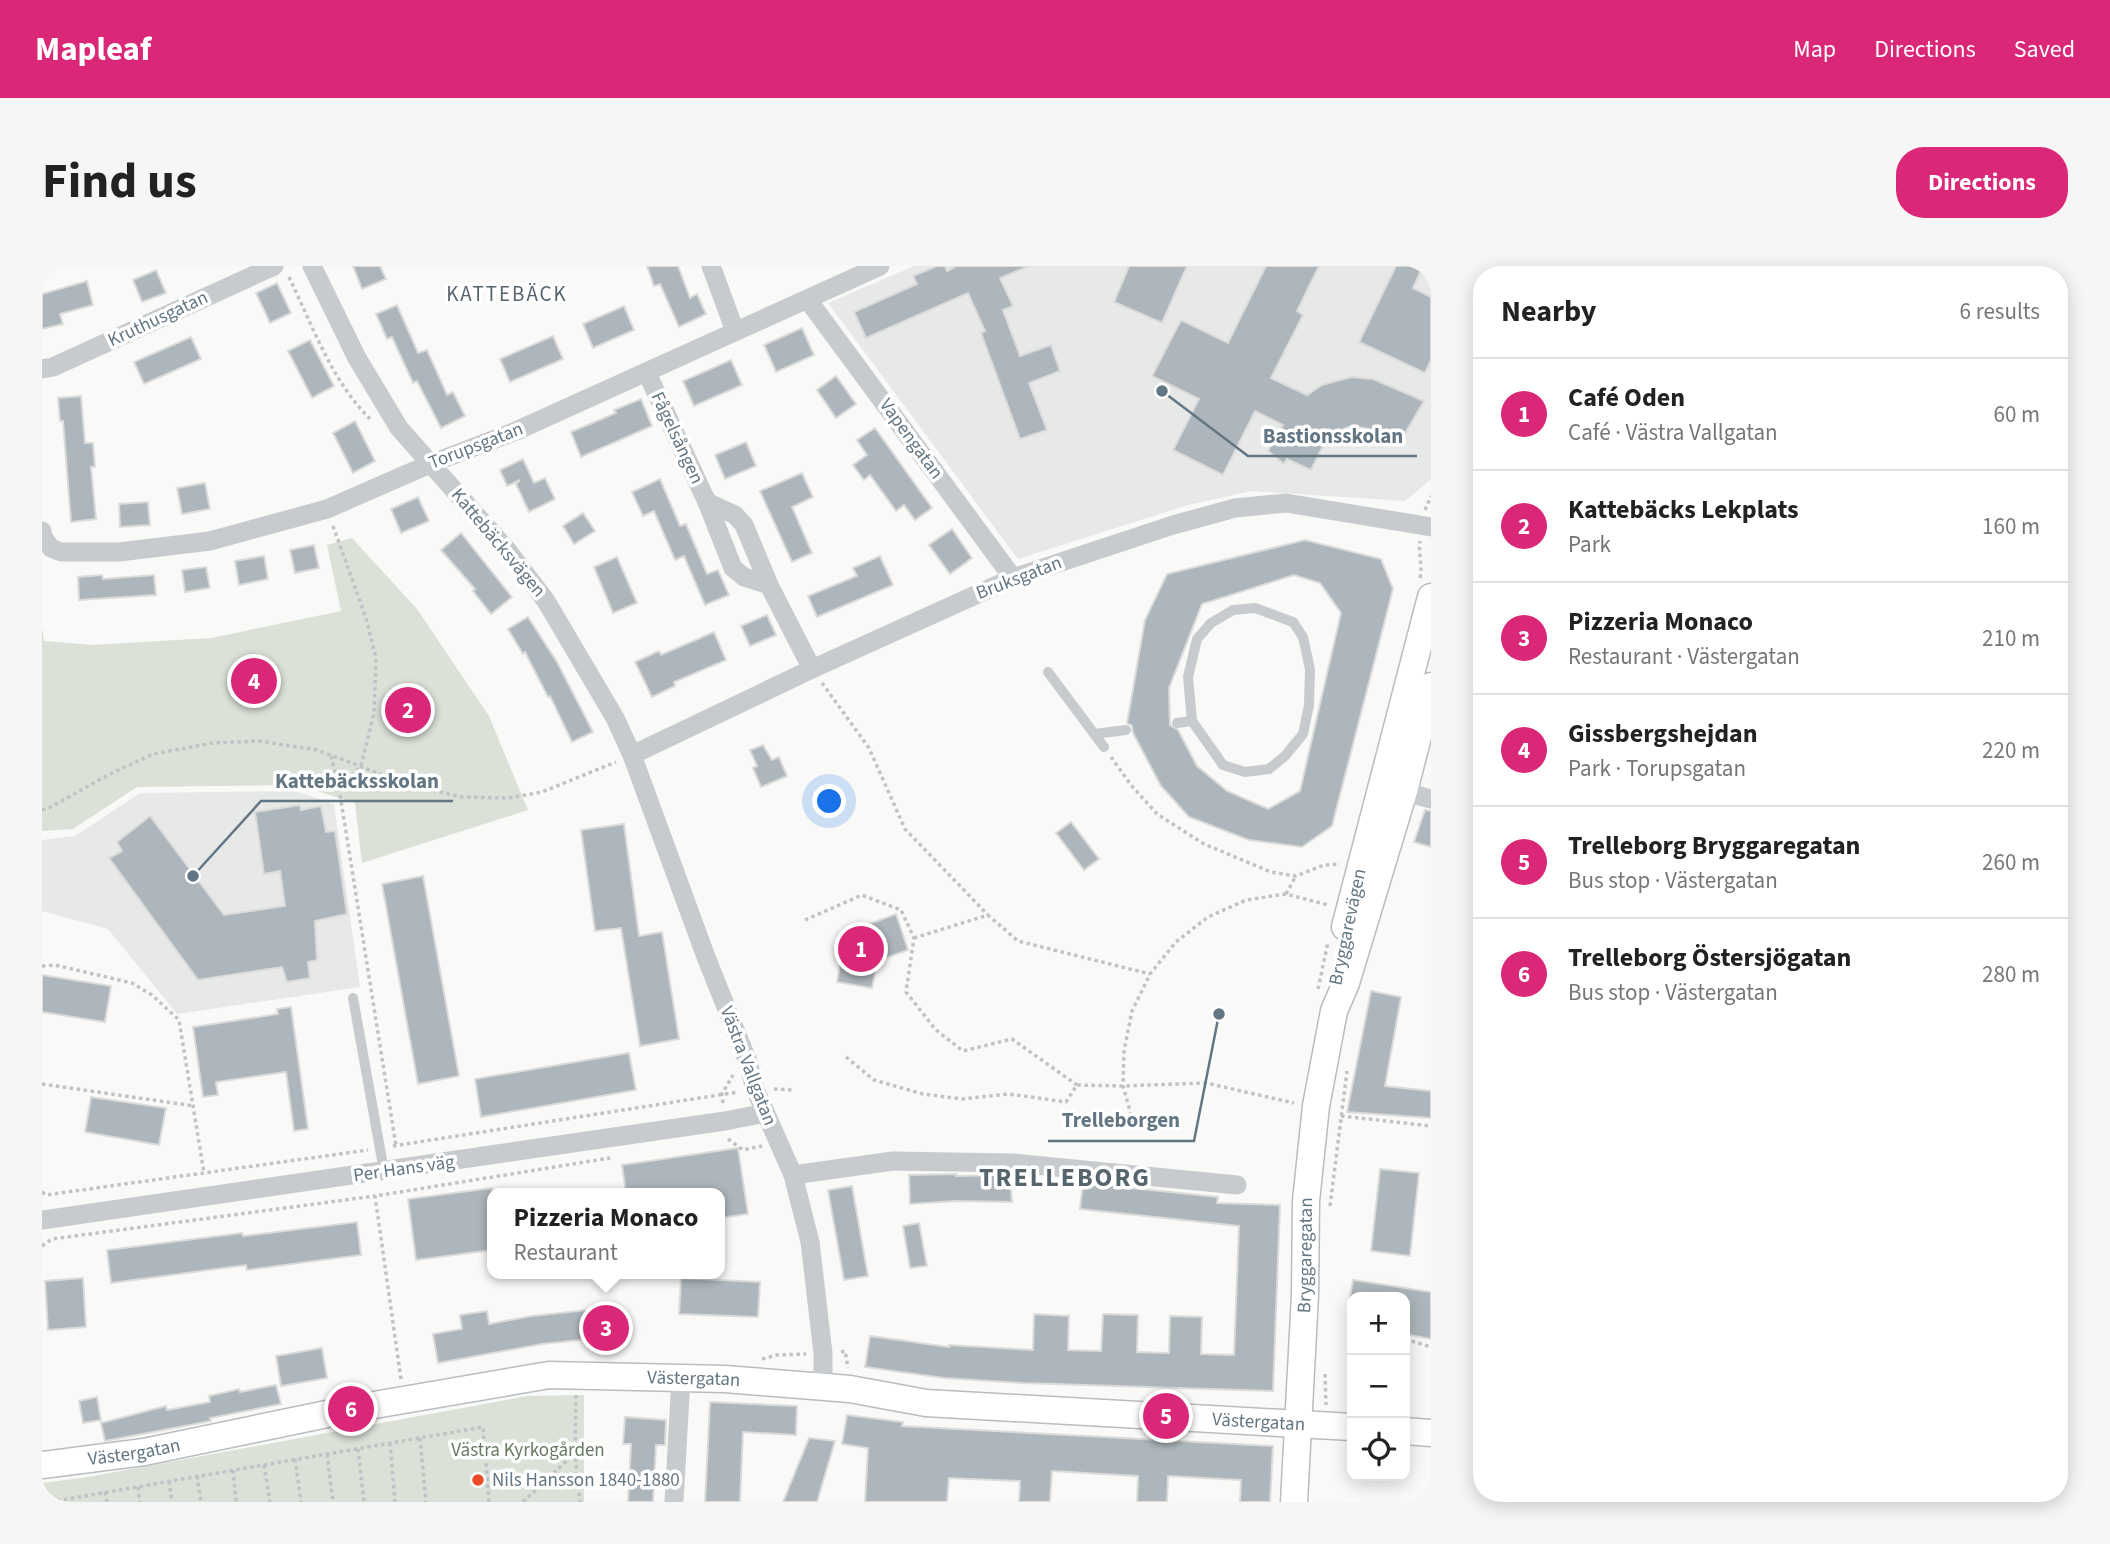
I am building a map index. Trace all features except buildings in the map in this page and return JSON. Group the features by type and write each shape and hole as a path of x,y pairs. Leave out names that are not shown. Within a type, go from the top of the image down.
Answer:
{"street":[{"name":"Kruthusgatan","path":"42,369 53,367 274,266"},
{"name":"Kattebäcksvägen","path":"312,266 356,358 399,428 508,551 546,601 615,718 632,755"},
{"path":"711,266 735,331"},
{"name":"Torupsgatan","path":"46,540 61,552 119,552 211,541 327,509 429,464 516,432 880,266"},
{"name":"Vapengatan","path":"808,300 1013,578"},
{"name":"Fågelsången","path":"647,373 707,502 733,568 744,577 769,585 812,669"},
{"name":"Bruksgatan","path":"632,755 812,669 1013,578 1174,525 1235,508 1286,503 1431,527"},
{"name":"Bryggarevägen","path":"1325,1005 1346,983 1393,788 1431,597"},
{"name":"Bryggarevägen","path":"1393,788 1431,687"},
{"name":"Västra Vallgatan","path":"632,755 706,957 748,1062 755,1089 793,1175 810,1241 823,1353 823,1386"},
{"path":"1393,788 1431,799"},
{"name":"Bryggaregatan","path":"1294,1502 1305,1295 1306,1201 1325,1005"},
{"name":"Per Hans väg","path":"42,1220 384,1172 727,1130 765,1113"},
{"path":"793,1175 893,1161 1013,1163 1237,1185"},
{"name":"Västergatan","path":"42,1465 144,1452 351,1409 549,1375 681,1378 823,1386 926,1403 1340,1426"},
{"path":"674,1502 681,1378"},
{"path":"1410,1431 1431,1433"}],"lane":[{"path":"1255,608 1293,622 1303,637 1310,669 1309,705 1303,734 1285,756 1269,769 1245,772 1223,765 1192,721 1188,677 1197,639 1211,623 1233,610 1255,608"},
{"path":"1048,672 1104,747"},
{"path":"1177,723 1192,721"},
{"path":"1094,734 1126,730"},
{"path":"354,998 384,1172"}],"path":[{"path":"327,509 366,618 376,658 374,713 361,766 339,788"},
{"path":"812,669 869,748 905,829 941,863 988,915 1018,941 1150,974"},
{"path":"42,810 153,754 213,743 259,741 317,750 407,784 461,797 509,798 541,792 632,755"},
{"path":"1104,747 1131,785 1157,814 1204,844 1271,872 1296,876 1324,865 1342,863 1340,874"},
{"path":"331,754 339,788 396,1146"},
{"path":"1286,894 1296,876"},
{"path":"1135,1129 1123,1086 1124,1051 1132,1011 1150,974 1175,942 1208,917 1246,901 1286,894 1335,906"},
{"path":"804,920 862,895 901,910 914,938 906,992 936,1030 962,1051 1012,1038 1077,1085 1206,1083 1295,1104 1297,1091"},
{"path":"914,938 988,915"},
{"path":"1325,1005 1330,933"},
{"path":"42,966 55,965 132,983 152,995 179,1020 204,1173"},
{"path":"846,1057 874,1080 923,1094 962,1098 1009,1094 1066,1102 1077,1085"},
{"path":"748,1062 737,1067 722,1094 727,1130 743,1150 777,1142"},
{"path":"1329,1209 1348,1066"},
{"path":"42,1083 194,1105"},
{"path":"42,1192 46,1195 396,1146 755,1089"},
{"path":"1341,1116 1431,1126"},
{"path":"42,1246 52,1239 375,1196 619,1157"},
{"path":"375,1196 401,1381"},
{"path":"1410,1341 1431,1347"},
{"path":"751,1362 778,1355 845,1351"},
{"path":"1325,1370 1340,1426"},
{"path":"576,1375 575,1452 580,1502"},
{"path":"50,1502 76,1500 105,1492 483,1427 489,1502"},
{"path":"420,1438 426,1502"},
{"path":"390,1443 395,1502"},
{"path":"358,1449 363,1502"},
{"path":"523,1502 575,1452"},
{"path":"327,1454 333,1502"},
{"path":"295,1460 300,1502"},
{"path":"264,1465 270,1502"},
{"path":"233,1470 236,1502"},
{"path":"197,1476 201,1502"},
{"path":"169,1481 172,1502"},
{"path":"138,1487 140,1502"},
{"path":"105,1492 107,1502"}],"shaded area":[{"path":"914,266 1431,266 1431,479 1405,501 1252,491 1188,505 1018,559 828,303"},
{"path":"296,791 334,804 360,987 177,1014 108,929 42,911 42,840 75,836 140,793"}],"green space":[{"path":"352,538 417,609 489,716 528,810 362,863 355,803 298,785 137,787 73,829 42,831 42,627 44,641 92,645 211,638 341,611 327,545"},
{"name":"Västra Kyrkogården","path":"584,1395 584,1502 42,1502 42,1483 88,1477 528,1396"}],"place":[{"name":"Bastionsskolan","path":"1162,391"},
{"name":"Gissbergshejdan","path":"254,681"},
{"name":"Kattebäcks Lekplats","path":"408,710"},
{"name":"Kattebäcksskolan","path":"193,876"},
{"name":"Café Oden","path":"861,949"},
{"name":"Trelleborgen","path":"1219,1014"},
{"name":"Pizzeria Monaco","path":"606,1328"},
{"name":"Trelleborg Östersjögatan","path":"351,1409"},
{"name":"Trelleborg Bryggaregatan","path":"1166,1416"},
{"name":"Nils Hansson 1840-1880","path":"478,1480"}],"district":[{"name":"KATTEBÄCK","path":"507,294"},
{"name":"TRELLEBORG","path":"1065,1177"}]}
